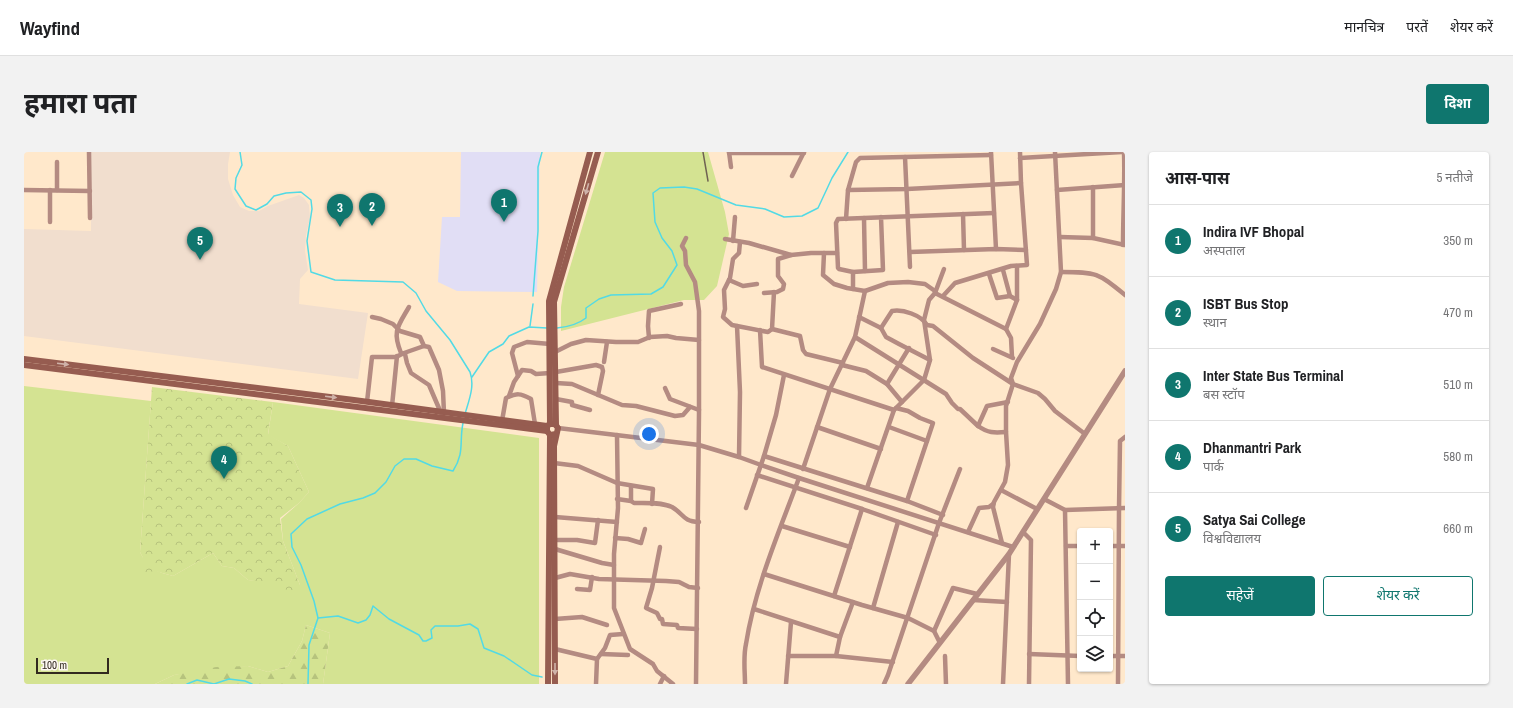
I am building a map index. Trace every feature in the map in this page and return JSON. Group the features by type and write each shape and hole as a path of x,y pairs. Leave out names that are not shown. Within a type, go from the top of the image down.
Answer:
{"main road":[{"path":"552,320 549,301 590,152"},
{"path":"548,684 553,373 555,352 552,333 552,320 554,302 598,152"},
{"path":"552,333 550,344 553,373 556,383 556,399 552,429 554,463 555,684"},
{"path":"24,359 138,376 456,418 535,424 552,429"},
{"path":"24,365 138,376"},
{"path":"353,404 367,402 429,414 442,413 456,418"},
{"path":"470,419 552,429"}],"street":[{"path":"89,152 90,218"},
{"path":"920,152 922,157"},
{"path":"943,296 955,283 989,274 1011,266 1027,266 1020,152"},
{"path":"1020,158 1055,154 1123,152 1125,185 1123,197 1124,245 1093,238 1060,238"},
{"path":"731,167 729,153 804,153 792,176"},
{"path":"846,218 848,190 856,162 860,158 922,157 948,154 991,153 996,249"},
{"path":"968,532 979,508 989,507 994,504 1005,482 1008,465 1006,432 1008,402 1013,384 1010,378 1018,360 1040,324 1056,289 1061,272 1055,154"},
{"path":"905,157 910,267"},
{"path":"57,162 57,190"},
{"path":"848,190 907,189 1021,183"},
{"path":"1056,190 1125,185"},
{"path":"1093,187 1093,238"},
{"path":"24,190 90,191"},
{"path":"50,190 50,222"},
{"path":"881,217 883,270 853,272 838,268 836,223 838,219 846,218 994,213"},
{"path":"962,214 964,250"},
{"path":"733,241 735,217"},
{"path":"864,218 865,271"},
{"path":"686,238 682,245 685,251 686,265 693,277 696,288 699,311 699,522 696,684"},
{"path":"725,239 750,243 793,255"},
{"path":"740,242 738,253 733,259 732,272 724,292 725,309 723,317 732,325 768,332 772,329 800,336 803,350 806,354 866,371 887,384 902,402"},
{"path":"910,252 996,249 1026,250"},
{"path":"764,293 783,289 784,284 778,276 778,259 793,255 811,253 838,253"},
{"path":"824,253 823,275 834,284 865,291 888,283 908,282 925,284 935,292 1006,329 1010,338 1012,357"},
{"path":"1006,329 1017,300 1017,266"},
{"path":"867,488 895,409 924,380 930,360 924,320 928,301 935,292 942,278 944,269"},
{"path":"1002,270 1010,296"},
{"path":"853,272 853,289"},
{"path":"1061,272 1095,273 1103,277 1125,295"},
{"path":"989,274 997,298 1010,296 1017,300"},
{"path":"727,284 743,286 757,284"},
{"path":"803,469 830,390 853,340 865,291"},
{"path":"772,329 774,292"},
{"path":"649,338 649,311 681,304"},
{"path":"409,307 397,328 396,338 411,373 429,384 442,413"},
{"path":"881,328 892,311 898,310 924,320 927,325 933,326 973,358 1013,384 1038,394 1045,399 1054,411 1085,434"},
{"path":"372,317 393,324 400,331 420,337 424,346 429,348 439,370 443,391 442,413"},
{"path":"859,317 881,328 886,337 930,360"},
{"path":"737,326 740,392 739,457"},
{"path":"760,330 762,367 830,390 895,409 908,410 920,418 933,423 907,502"},
{"path":"555,352 571,344 586,340 638,342 649,338 666,336 699,340"},
{"path":"853,340 946,394 958,409 960,409 985,431 992,433 1006,432"},
{"path":"518,376 512,353 514,347 527,342 550,344"},
{"path":"604,362 607,342"},
{"path":"367,402 372,357 397,356 424,346"},
{"path":"887,384 909,348"},
{"path":"993,349 1018,360"},
{"path":"392,406 397,356"},
{"path":"502,421 505,400 509,396 514,382 522,370 532,371 536,374 553,373 596,365 600,366 602,367 603,371 598,395"},
{"path":"746,508 761,466 776,415 784,375"},
{"path":"908,684 1009,554 1124,375"},
{"path":"556,383 572,384 622,405 636,406 675,416 683,415 690,407"},
{"path":"665,388 670,399 699,410"},
{"path":"509,396 514,394 522,394 531,399 535,424"},
{"path":"556,399 572,402 572,405 590,410"},
{"path":"978,426 987,406 1008,402"},
{"path":"817,427 881,449"},
{"path":"889,427 927,441"},
{"path":"552,429 699,445 1013,547"},
{"path":"617,435 618,499 614,565 614,608 630,649 653,664 657,671 673,684"},
{"path":"1118,684 1120,441 1125,437"},
{"path":"764,456 867,488 943,515"},
{"path":"554,463 578,466 617,483 653,489 652,504"},
{"path":"884,684 893,662 939,523 960,469"},
{"path":"757,476 862,509 936,535"},
{"path":"745,684 745,646 754,610 764,574 799,478"},
{"path":"631,486 631,501"},
{"path":"1001,490 1002,492 1037,509"},
{"path":"618,499 631,501 634,503 671,507 688,521 699,522"},
{"path":"1044,499 1065,510 1125,508"},
{"path":"994,504 1002,543"},
{"path":"834,596 862,509"},
{"path":"1065,510 1068,684"},
{"path":"554,517 617,522"},
{"path":"554,540 578,540 595,543 598,520"},
{"path":"873,608 898,522"},
{"path":"782,526 850,547"},
{"path":"615,538 628,539 642,543 644,529"},
{"path":"1023,532 1030,540 1029,684"},
{"path":"1066,546 1077,546"},
{"path":"1113,546 1125,546"},
{"path":"660,547 652,588 646,608 658,613 660,619 663,619 663,624 677,625 678,628 697,629"},
{"path":"554,550 614,565"},
{"path":"1003,684 1009,554"},
{"path":"554,578 570,574 614,580 679,582 689,587 698,588"},
{"path":"764,574 908,618 934,631 940,643"},
{"path":"577,589 590,590 592,578"},
{"path":"934,631 953,588 977,594"},
{"path":"973,600 1007,602"},
{"path":"836,656 840,637 853,602"},
{"path":"754,610 840,637"},
{"path":"555,619 582,617 607,625"},
{"path":"786,684 790,622"},
{"path":"596,684 597,659 606,648 610,635 623,634"},
{"path":"555,649 597,659"},
{"path":"601,654 628,655"},
{"path":"1029,654 1077,656"},
{"path":"788,656 836,656 893,662"},
{"path":"945,656 946,684"},
{"path":"1113,656 1125,656"},
{"path":"660,684 664,676"}],"shaded area":[{"path":"91,152 230,152 228,179 233,195 240,207 249,211 259,211 268,206 299,195 304,198 309,205 310,218 306,235 305,251 308,270 300,279 299,304 368,313 358,379 24,336 24,229 91,231"},
{"path":"461,152 540,152 537,292 457,291 438,282 442,217 460,217"}],"green space":[{"path":"605,152 708,152 725,212 729,234 717,286 704,300 684,300 561,331 561,307 564,287"},
{"path":"24,386 151,401 140,552 146,563 153,569 173,576 213,553 222,566 234,568 248,580 300,585 283,541 281,519 309,492 288,446 268,435 273,402 539,438 539,684 323,684 330,633 306,625 302,641 288,666 268,672 248,666 174,675 155,684 24,684"},
{"path":"152,387 273,402 268,434 288,446 309,492 299,503 280,518 283,541 300,585 291,591 248,580 234,568 222,566 213,553 173,576 155,571 143,573 143,558 140,552"},
{"path":"306,625 330,633 323,684 155,684 174,675 216,667 248,666 268,672 288,666 302,641"}],"waterway":[{"path":"240,152 242,165 236,178 235,189 246,206 256,210 267,204 274,196 286,193 301,192 311,200 312,209 307,241 311,272 335,280 403,282 416,293 426,311 450,340 470,372 472,388 465,414"},
{"path":"533,296 538,231 538,167 542,152"},
{"path":"557,328 572,325 586,318 586,308 599,299 611,295 651,294 663,287 677,265 672,251 662,238 655,222 653,193 660,188 684,187 697,189 736,205 765,209 784,217 802,216 818,208 832,178 848,152"},
{"path":"530,326 533,304"},
{"path":"472,377 489,352 503,344 509,336 529,327 547,328"},
{"path":"308,684 309,645 318,618 314,601 301,565 292,547 291,534 307,519 340,504 375,493 386,482 395,466 404,459 416,459 432,466 453,471 459,458 463,423"},
{"path":"318,618 338,616 358,623 366,620 370,615 373,606 389,619 419,635 423,641 432,638 431,630 435,626 458,626 470,624 478,629 484,648 504,656 532,675 542,677"},
{"path":"187,684 197,680 214,684 229,679 245,681 252,684"}],"railway":[{"path":"703,152 708,181"}],"place":[{"name":"Indira IVF Bhopal","path":"504,222"},
{"name":"ISBT Bus Stop","path":"372,226"},
{"name":"Inter State Bus Terminal","path":"340,227"},
{"name":"Satya Sai College","path":"200,260"},
{"name":"Dhanmantri Park","path":"224,479"}]}
